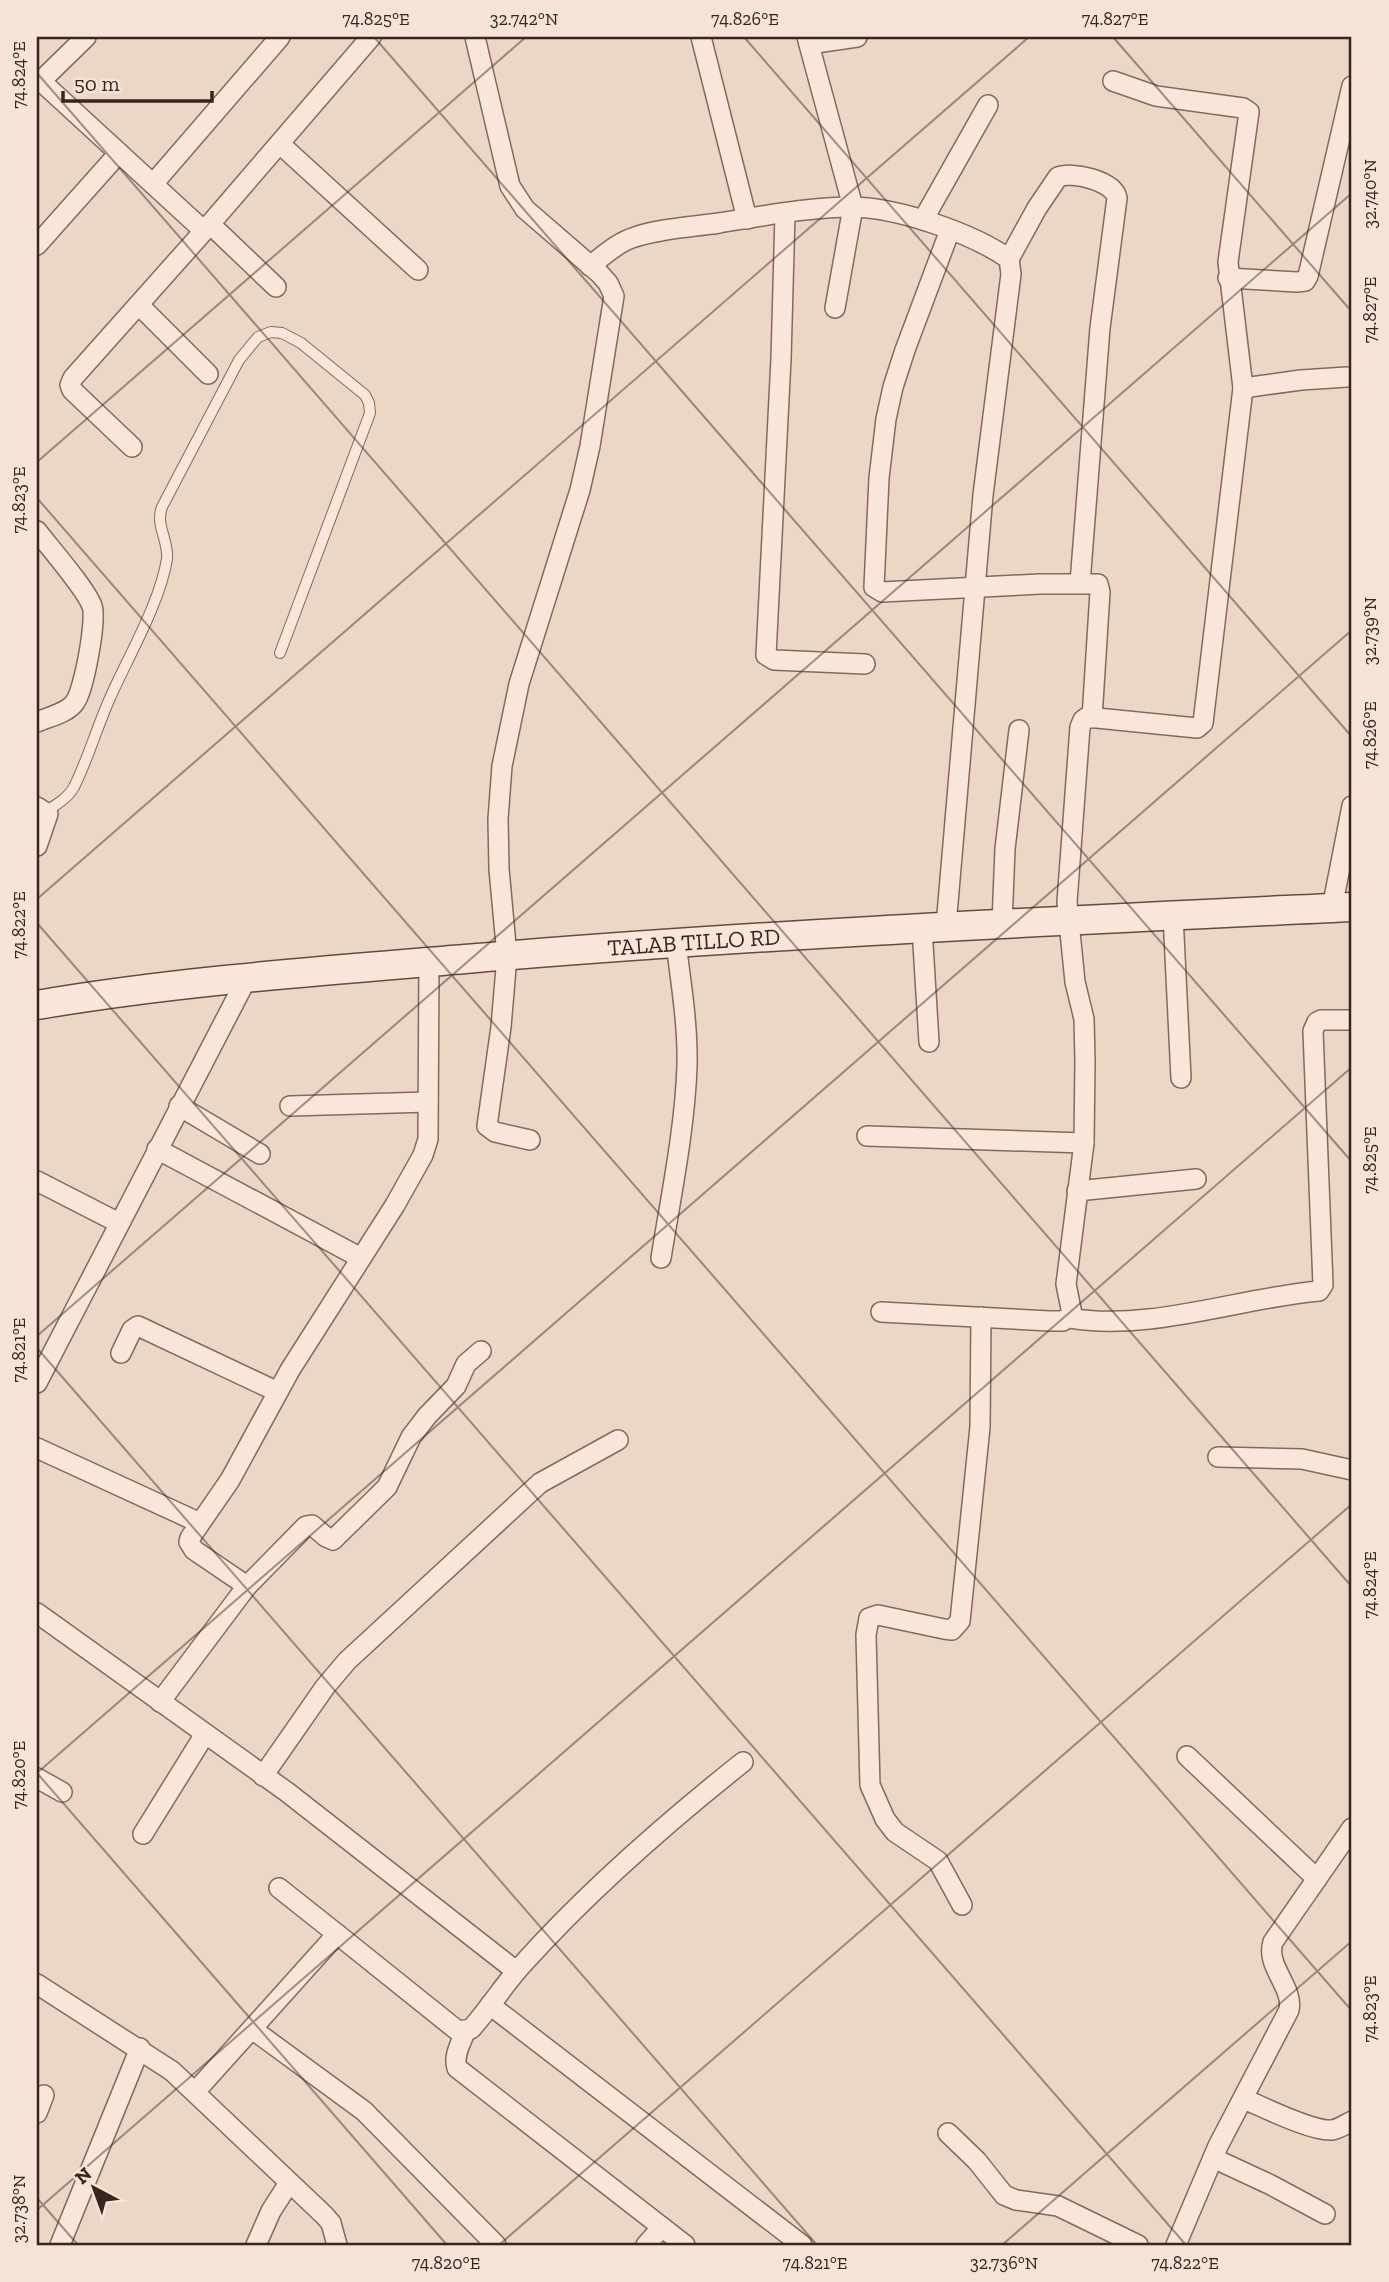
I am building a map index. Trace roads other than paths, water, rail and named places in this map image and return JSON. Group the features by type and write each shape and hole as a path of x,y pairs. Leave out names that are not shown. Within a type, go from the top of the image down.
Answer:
{"main road":[{"name":"TALAB TILLO RD","path":"37,1005 247,978 676,943 1002,923 1342,907"}],"street":[{"path":"86,37 46,76 41,88 276,286"},
{"path":"153,184 280,37"},
{"path":"132,447 77,395 70,385 371,37"},
{"path":"475,37 510,186 525,209 590,266 612,290 612,319 580,490 522,673 502,766 498,819 499,869 507,956 501,1027 487,1126 495,1132 530,1140"},
{"path":"701,37 747,219"},
{"path":"835,308 853,207 808,40 857,37"},
{"path":"1069,1318 1072,1309 1066,1278 1084,1143 1084,1019 1075,982 1067,902 1080,727 1083,720 1091,718 1197,728 1203,723 1243,388 1228,278 1228,251 1249,112 1243,108 1156,96 1113,81"},
{"path":"1228,278 1305,281 1352,86"},
{"path":"923,220 988,105"},
{"path":"280,144 418,270"},
{"path":"37,245 119,153"},
{"path":"929,1042 934,927 976,588 983,495 1012,274 1009,260 1037,208 1058,177 1071,174 1105,183 1117,193 1099,340 1080,583"},
{"path":"590,266 625,240 644,234 853,207 897,213 923,220 950,230 1009,260"},
{"path":"785,214 781,359 766,655 774,660 865,664"},
{"path":"950,230 905,350 888,408 879,478 874,587 882,592 1098,584 1100,592 1091,718"},
{"path":"139,305 208,374"},
{"path":"1243,388 1347,377"},
{"path":"37,531 89,599 94,614 89,651 75,702 69,708 37,722"},
{"path":"1002,923 1005,849 1019,730"},
{"path":"1342,907 1352,807"},
{"path":"37,846 48,819 41,809"},
{"path":"1173,915 1181,1079"},
{"path":"661,1258 687,1067 684,1009 676,943"},
{"path":"247,1586 191,1547 190,1538 230,1480 278,1392 424,1155 428,1139 429,962"},
{"path":"37,1383 247,978"},
{"path":"881,1312 1050,1321 1069,1318 1088,1321 1134,1320 1319,1291 1322,1289 1313,1031 1321,1020 1352,1020"},
{"path":"290,1106 428,1102"},
{"path":"179,1106 260,1154"},
{"path":"867,1136 1084,1143"},
{"path":"157,1149 362,1258"},
{"path":"1077,1191 1196,1179"},
{"path":"37,1181 119,1223"},
{"path":"962,1905 938,1860 895,1832 885,1819 870,1785 866,1623 873,1615 878,1615 952,1630 960,1621 981,1427 981,1317"},
{"path":"121,1353 132,1330 138,1326 278,1392"},
{"path":"160,1702 247,1586 306,1526 312,1525 326,1538 333,1540 373,1502 390,1483 411,1437 456,1386 466,1364 481,1350"},
{"path":"263,1776 314,1702 347,1661 540,1483 618,1440"},
{"path":"37,1448 200,1523"},
{"path":"1218,1457 1302,1459 1352,1470"},
{"path":"37,1613 263,1776 516,1971"},
{"path":"142,1834 205,1734"},
{"path":"1187,1756 1317,1879"},
{"path":"279,1888 436,2014 458,2031 465,2032 471,2029 516,1971 578,1907 618,1869 743,1762"},
{"path":"37,1778 62,1792"},
{"path":"1176,2245 1213,2158 1290,2004 1272,1958 1273,1942 1352,1828"},
{"path":"195,2092 337,1934"},
{"path":"37,1984 172,2071 331,2223 337,2245"},
{"path":"490,2005 802,2245"},
{"path":"252,2029 364,2111 495,2245"},
{"path":"465,2032 457,2053 457,2068 685,2245"},
{"path":"60,2245 140,2048"},
{"path":"1244,2099 1321,2129 1332,2130 1352,2121"},
{"path":"948,2133 977,2161 1004,2195 1016,2200 1058,2206 1138,2245"},
{"path":"1213,2158 1325,2214"},
{"path":"256,2245 271,2211 289,2183"},
{"path":"646,2245 662,2227"}],"lane":[{"path":"41,809 65,798 74,788 150,608 167,558 167,547 159,520 162,508 239,360 258,337 271,332 282,333 302,343 354,384 369,402 370,413 280,653"}]}
